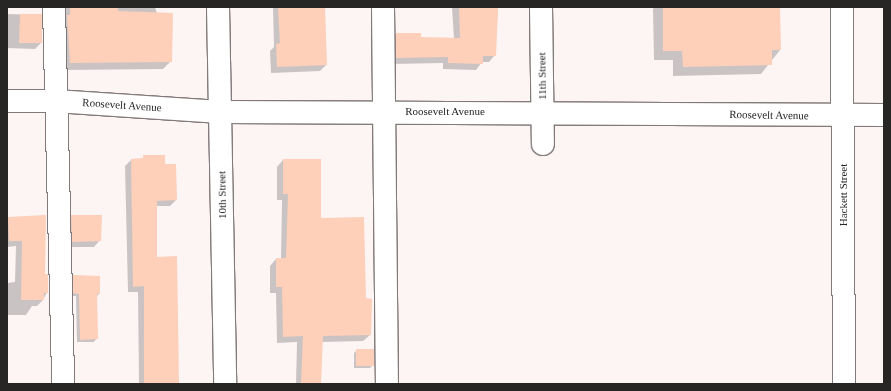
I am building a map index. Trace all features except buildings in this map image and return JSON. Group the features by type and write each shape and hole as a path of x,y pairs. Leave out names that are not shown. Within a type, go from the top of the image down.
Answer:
{"street":[{"path":"54,7 62,384"},
{"name":"10th Street","path":"218,7 225,384"},
{"path":"382,7 385,111 387,384"},
{"name":"11th Street","path":"541,7 543,144"},
{"name":"Hackett Street","path":"842,7 844,384"},
{"name":"Roosevelt Avenue","path":"7,101 56,101 221,112 385,111 884,116"}]}
